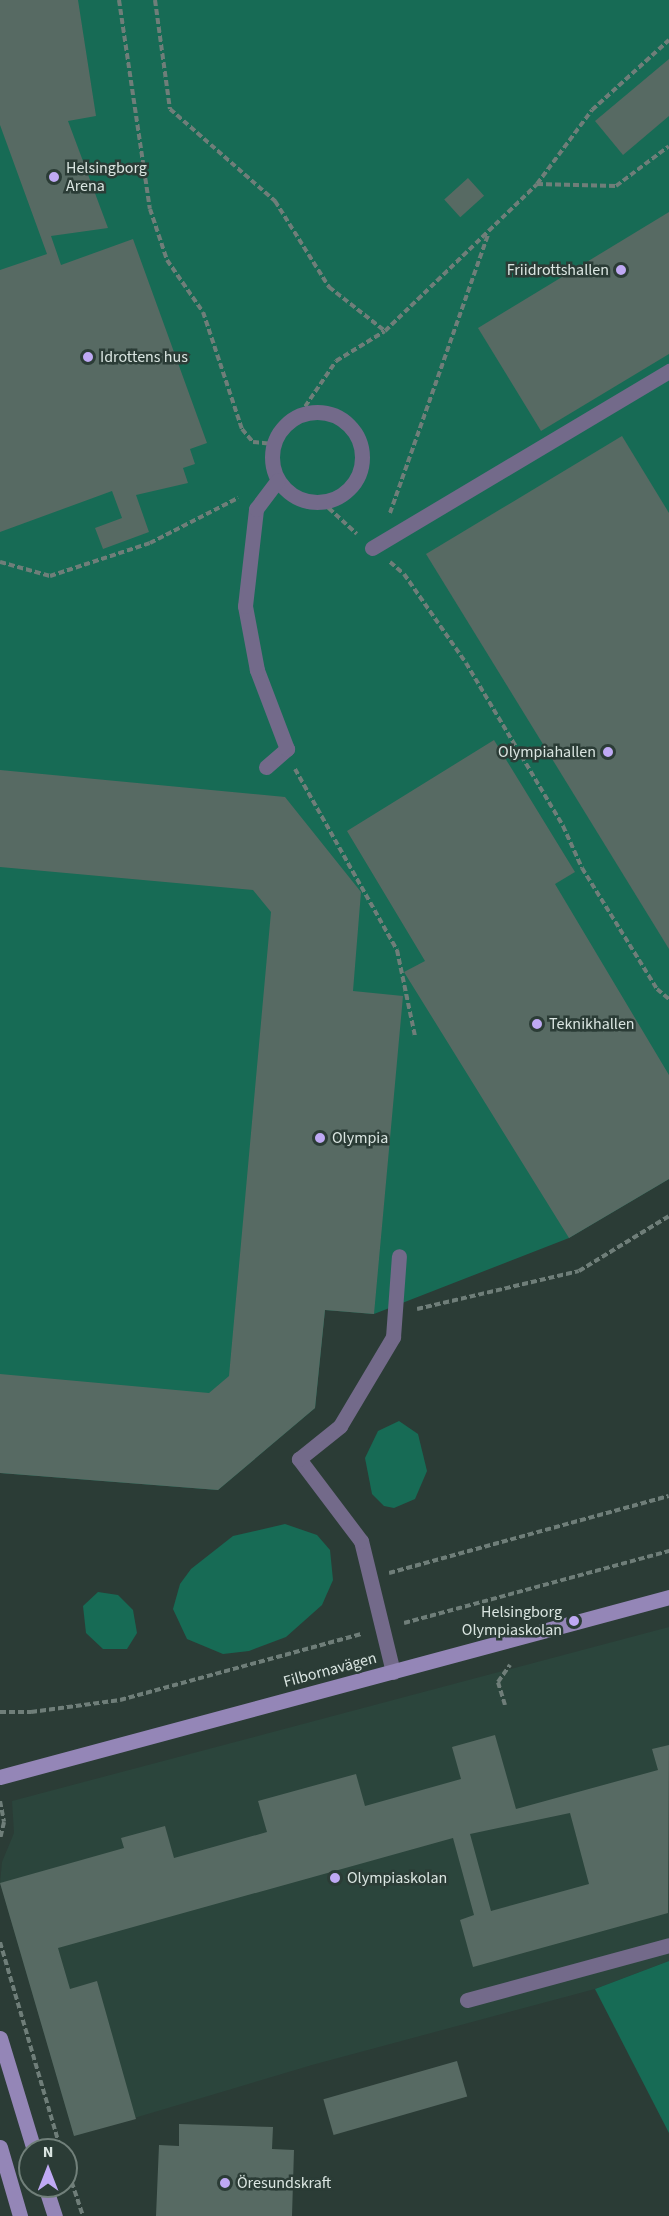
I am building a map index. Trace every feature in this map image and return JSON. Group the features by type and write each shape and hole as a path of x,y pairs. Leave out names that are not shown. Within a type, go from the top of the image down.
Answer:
{"street":[{"name":"Filbornavägen","path":"0,1777 669,1597"},
{"path":"0,2038 30,2138"},
{"path":"0,2147 20,2216"},
{"path":"49,2198 55,2216"}],"lane":[{"path":"372,548 669,371"},
{"path":"266,767 287,749 257,670 245,606 256,509 275,473 273,444 287,423 300,414 330,412 354,429 360,441 362,470 355,483 345,493 322,501 302,500 275,473"},
{"path":"393,1672 361,1541 299,1459 340,1425 393,1336 399,1256"},
{"path":"467,2000 669,1945"}],"path":[{"path":"119,0 150,209 166,260 203,312 242,429 253,442 273,444"},
{"path":"155,0 171,109 275,201 329,287 385,331"},
{"path":"300,414 336,361 385,331 488,232 537,184 592,110 669,40"},
{"path":"537,184 616,186 669,146"},
{"path":"389,515 488,232"},
{"path":"0,562 51,576 150,543 239,497 275,473"},
{"path":"322,501 372,548 404,574 466,663 563,826 582,868 657,989 669,999"},
{"path":"287,749 301,784 397,950 415,1036"},
{"path":"395,1313 579,1271 669,1216"},
{"path":"370,1578 669,1496"},
{"path":"0,1712 31,1712 120,1700 669,1551"},
{"path":"505,1705 498,1682 510,1665"},
{"path":"0,1801 4,1822 0,1839"},
{"path":"0,1942 58,2138"},
{"path":"77,2198 83,2216"}],"shaded area":[{"name":"Olympiaskolan","path":"669,1627 669,1961 595,1989 312,2065 74,2136 0,1883 2,1862 14,1833 12,1801"}],"green space":[{"path":"0,0 669,0 669,1179 569,1238 374,1314 325,1310 315,1408 218,1490 0,1473"},
{"path":"399,1421 418,1434 427,1471 415,1499 394,1508 384,1506 372,1494 365,1458 378,1431"},
{"path":"285,1524 317,1535 330,1550 333,1580 322,1605 286,1637 249,1651 223,1654 187,1639 173,1609 180,1584 191,1569 233,1536"},
{"path":"98,1592 118,1595 133,1610 137,1633 127,1649 103,1649 86,1633 83,1606"},
{"path":"669,1961 669,2133 595,1989"}],"building":[{"name":"Idrottens hus","path":"0,0 78,0 96,116 68,121 108,228 51,236 61,265 133,239 207,443 190,449 195,464 183,468 188,483 136,495 149,532 103,549 95,528 122,518 112,491 0,532 0,270 47,254 0,125"},
{"path":"669,59 669,116 623,155 595,121"},
{"path":"468,178 484,196 460,217 444,199"},
{"name":"Friidrottshallen","path":"669,212 669,354 541,431 478,328"},
{"name":"Olympiahallen","path":"622,436 669,513 669,949 426,554"},
{"name":"Teknikhallen","path":"494,740 575,872 555,884 669,1075 669,1179 569,1238 404,972 425,961 347,831"},
{"name":"Olympia","path":"0,770 285,797 361,892 353,991 403,996 374,1314 325,1310 315,1408 218,1490 0,1473 0,1374 209,1393 229,1376 271,912 253,890 0,867"},
{"path":"495,1735 516,1809 658,1770 652,1749 669,1745 668,1913 473,1967 460,1920 474,1915 453,1838 58,1948 70,1989 97,1981 136,2119 74,2136 0,1883 124,1848 121,1838 165,1826 174,1858 267,1832 258,1801 356,1774 365,1806 461,1779 452,1747","holes":["570,1813 589,1884 491,1911 470,1834"]},
{"path":"457,2061 467,2097 334,2135 323,2099"},
{"name":"Öresundskraft","path":"179,2124 273,2127 272,2149 294,2150 292,2216 156,2216 159,2145 179,2146"}],"place":[{"name":"Helsingborg Arena","path":"54,177"},
{"name":"Friidrottshallen","path":"621,270"},
{"name":"Idrottens hus","path":"88,357"},
{"name":"Olympiahallen","path":"608,752"},
{"name":"Teknikhallen","path":"537,1024"},
{"name":"Olympia","path":"320,1138"},
{"name":"Helsingborg Olympiaskolan","path":"574,1621"},
{"name":"Olympiaskolan","path":"335,1878"},
{"name":"Öresundskraft","path":"225,2183"}]}
